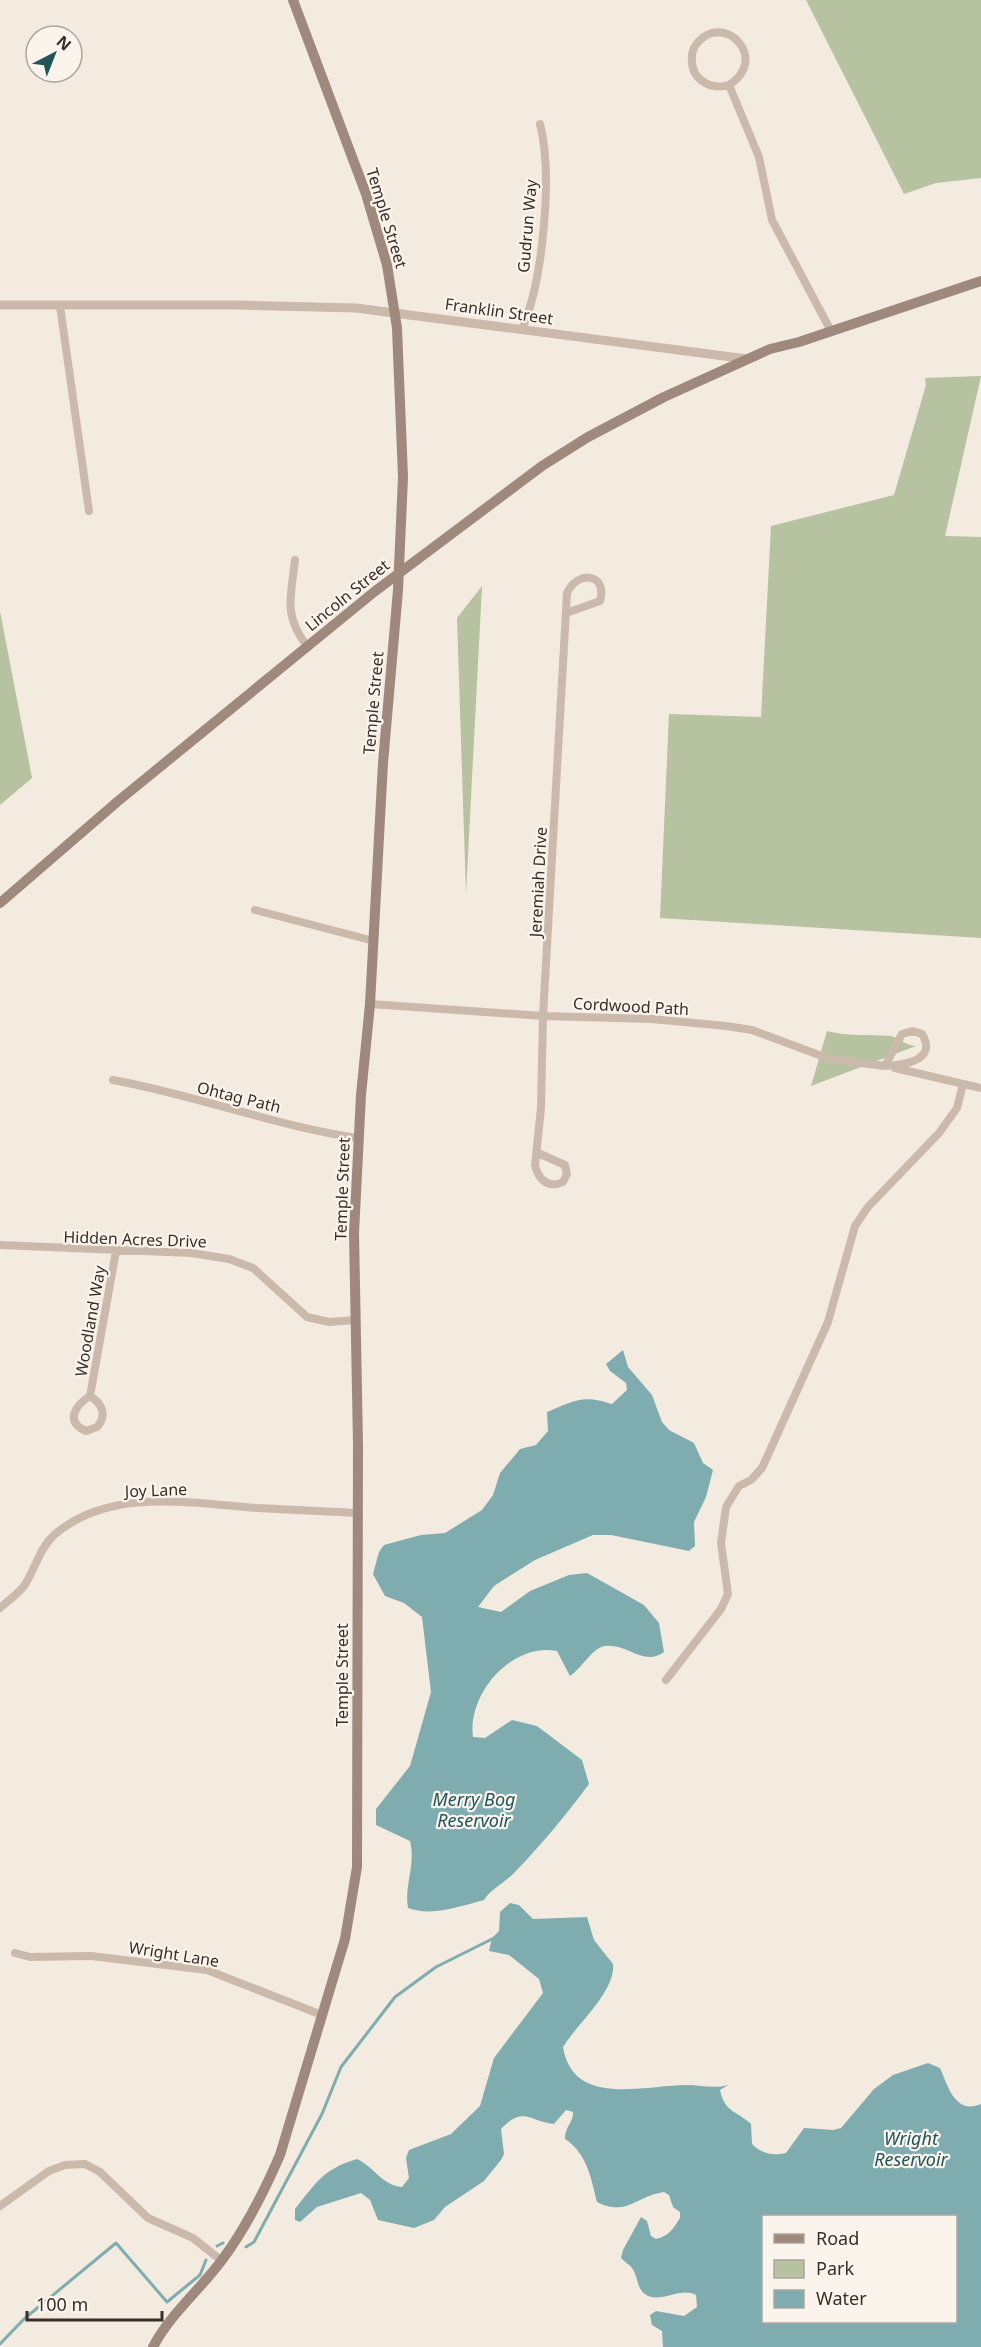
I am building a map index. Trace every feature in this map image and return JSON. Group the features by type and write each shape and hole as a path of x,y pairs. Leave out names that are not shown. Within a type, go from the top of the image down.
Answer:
{"main road":[{"name":"Temple Street","path":"153,2347 166,2325 222,2261 256,2207 280,2155 345,1939 354,1896 357,1867 358,1513 354,1233 358,1138 370,1004 383,763 404,477 395,312 385,256 372,213 293,0"},
{"name":"Franklin Street","path":"747,358 981,281"},
{"name":"Lincoln Street","path":"0,903 117,802 398,573 578,443 645,406 747,358"}],"street":[{"path":"718,32 730,35 745,51 746,65 742,73 729,85 711,86 701,80 694,71 692,62 694,49 707,35 718,32"},
{"path":"729,85 759,157 772,220 831,331"},
{"name":"Gudrun Way","path":"522,329 534,294 542,224 546,160 540,124"},
{"name":"Franklin Street","path":"0,305 236,304 395,312 747,358"},
{"path":"60,306 89,510"},
{"path":"295,560 291,613 294,629 307,646"},
{"name":"Jeremiah Drive","path":"538,1153 565,1165 567,1174 563,1182 552,1185 540,1178 535,1165 538,1153 543,1016 567,592 572,583 586,577 595,579 601,589 600,601 566,613"},
{"path":"255,910 374,941"},
{"name":"Cordwood Path","path":"370,1004 543,1016 652,1018 726,1026 752,1030 830,1059 885,1066 905,1065 917,1061 923,1055 926,1047 922,1034 914,1031 902,1034 885,1066"},
{"path":"885,1066 981,1088"},
{"name":"Ohtag Path","path":"113,1080 230,1106 325,1133 358,1138"},
{"path":"666,1680 721,1609 728,1594 721,1543 726,1507 739,1486 751,1480 767,1457 828,1322 855,1226 868,1207 939,1133 957,1108 963,1084"},
{"name":"Hidden Acres Drive","path":"0,1245 191,1253 229,1258 257,1270 306,1317 328,1322 355,1320"},
{"name":"Woodland Way","path":"90,1396 100,1405 103,1416 97,1427 86,1431 76,1421 74,1412 78,1404 90,1396 116,1251"},
{"name":"Joy Lane","path":"0,1608 23,1588 42,1551 53,1536 79,1518 102,1508 135,1502 206,1502 358,1513"},
{"name":"Wright Lane","path":"15,1953 30,1957 91,1956 207,1970 322,2015"},
{"path":"0,2206 49,2171 65,2165 84,2164 100,2172 148,2218 194,2238 222,2261"}],"green space":[{"path":"806,0 981,0 981,178 936,183 904,194"},
{"path":"981,376 945,536 981,537 981,938 660,918 669,714 761,717 771,526 894,495 926,385 925,378"},
{"path":"482,586 466,894 457,618"},
{"path":"0,611 32,778 0,805"},
{"path":"827,1031 851,1035 890,1036 916,1046 811,1086"}],"water":[{"name":"Merry Bog Reservoir","path":"623,1350 628,1367 652,1395 662,1422 669,1430 694,1443 703,1463 713,1470 706,1497 694,1522 695,1546 689,1551 611,1535 593,1535 535,1560 494,1586 478,1607 501,1612 530,1591 569,1575 587,1573 644,1605 659,1623 664,1652 649,1657 613,1646 600,1647 570,1676 557,1651 540,1650 509,1663 496,1675 477,1704 473,1721 473,1737 485,1738 512,1720 537,1726 582,1760 589,1784 535,1851 484,1900 436,1911 408,1908 407,1891 412,1858 410,1841 376,1825 376,1809 410,1766 431,1692 422,1617 404,1603 385,1596 373,1574 379,1552 384,1545 421,1535 445,1533 482,1510 493,1495 500,1473 520,1449 536,1445 548,1431 547,1412 571,1402 586,1399 612,1404 627,1390 626,1383 610,1371 606,1364"},
{"name":"Wright Reservoir","path":"510,1903 519,1905 533,1919 587,1917 594,1940 613,1964 612,1974 602,1996 563,2047 569,2066 581,2079 595,2086 613,2089 728,2085 720,2090 725,2103 751,2124 752,2144 763,2152 786,2153 804,2128 833,2130 841,2128 874,2089 893,2075 928,2063 940,2068 950,2090 959,2102 965,2106 981,2104 981,2347 663,2347 662,2331 652,2325 650,2315 656,2311 684,2316 697,2307 696,2295 683,2293 651,2297 640,2289 632,2268 621,2258 641,2217 647,2221 651,2236 656,2239 673,2229 680,2218 680,2212 673,2207 669,2195 664,2192 624,2206 607,2206 597,2202 583,2159 565,2139 573,2115 573,2112 566,2110 554,2124 522,2116 509,2122 501,2129 504,2154 501,2160 484,2181 445,2207 434,2220 414,2228 378,2220 370,2200 361,2193 317,2207 300,2222 295,2220 295,2209 321,2178 336,2167 357,2159 384,2180 402,2187 409,2178 406,2158 409,2150 451,2134 480,2106 494,2058 543,1993 539,1979 509,1955 489,1951 492,1938 499,1931 500,1912"}],"waterway":[{"path":"246,2247 254,2242 322,2114 341,2067 395,1997 436,1967 494,1938"},
{"path":"0,2344 24,2319 116,2243 167,2302 200,2275 206,2260"},
{"path":"217,2246 223,2243"}]}
